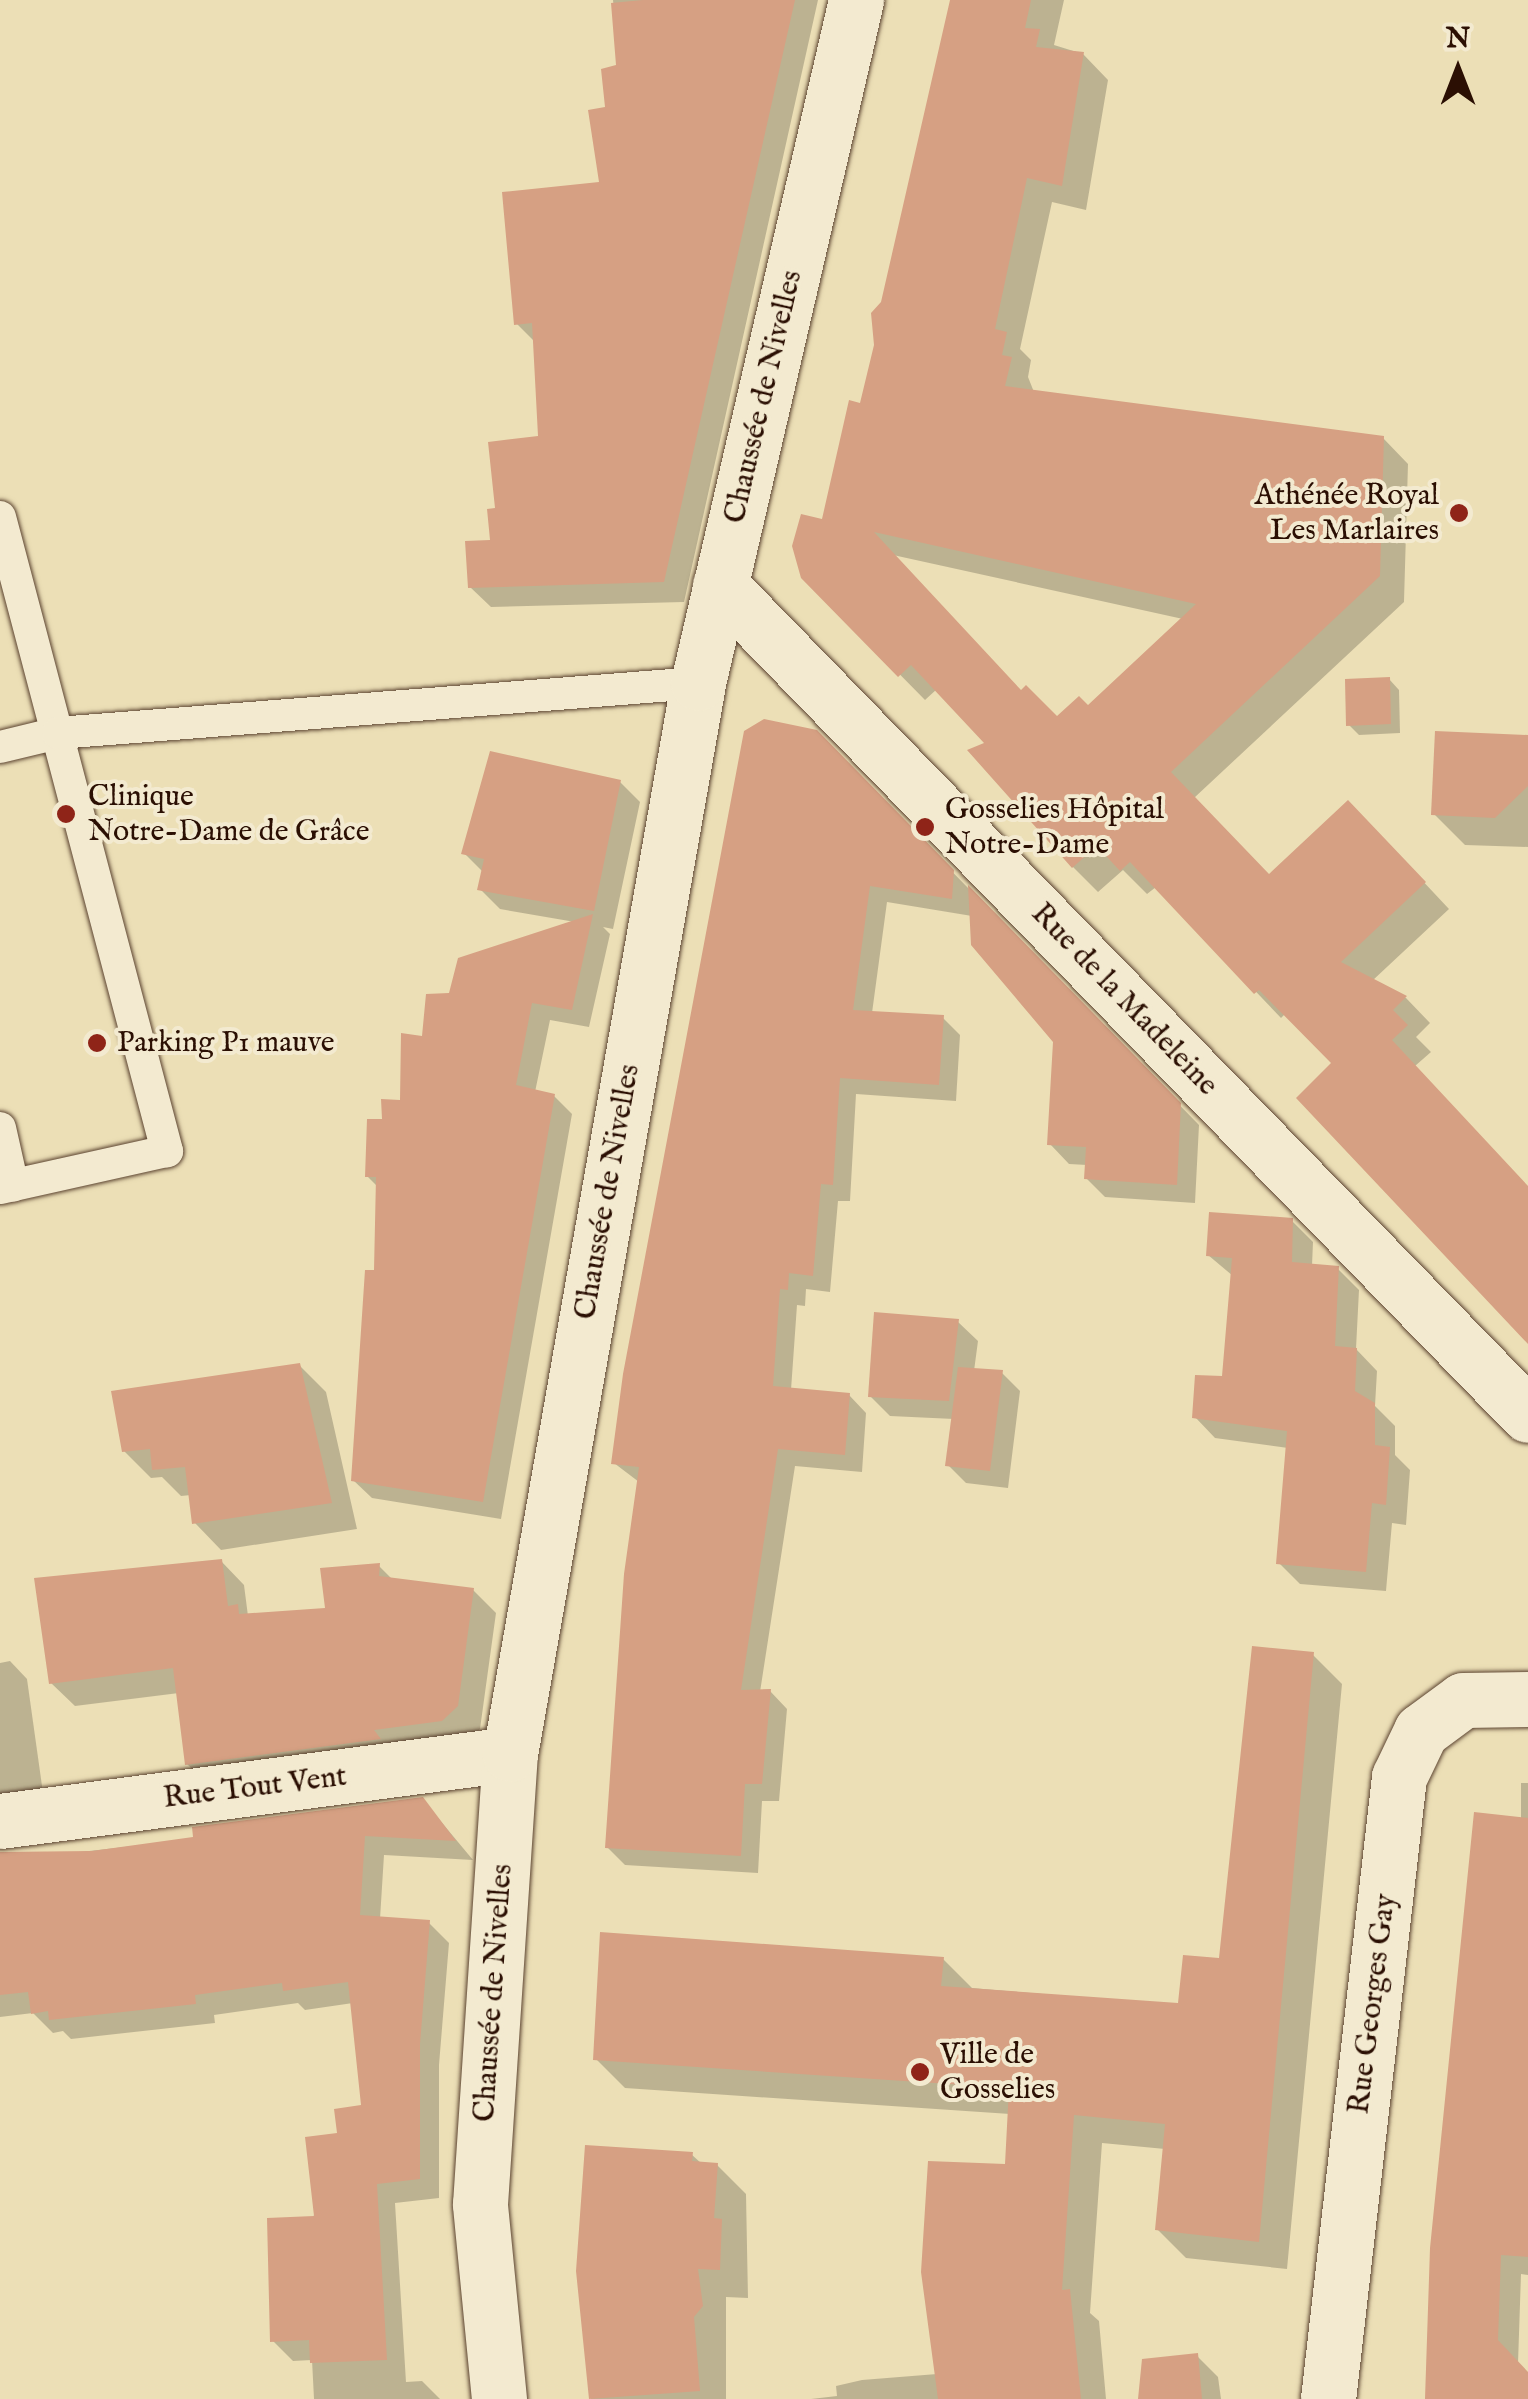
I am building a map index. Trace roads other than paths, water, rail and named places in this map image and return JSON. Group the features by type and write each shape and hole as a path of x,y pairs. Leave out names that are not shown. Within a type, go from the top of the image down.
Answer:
{"main road":[{"name":"Chaussée de Nivelles","path":"499,2399 480,2204 510,1754 698,684 856,0"},
{"name":"Rue de la Madeleine","path":"720,585 1528,1415"},
{"name":"Rue Georges Gay","path":"1328,2399 1399,1777 1421,1731 1463,1700 1528,1699"},
{"name":"Rue Tout Vent","path":"0,1821 510,1754"}],"lane":[{"path":"0,517 167,1151 6,1187 0,1128"},
{"path":"0,748 58,733 698,684"}],"place":[{"name":"Athénée Royal Les Marlaires","path":"1459,513"},
{"name":"Clinique Notre-Dame de Grâce","path":"66,814"},
{"name":"Gosselies Hôpital Notre-Dame","path":"925,827"},
{"name":"Parking P1 mauve","path":"97,1043"},
{"name":"Ville de Gosselies","path":"920,2072"}]}
